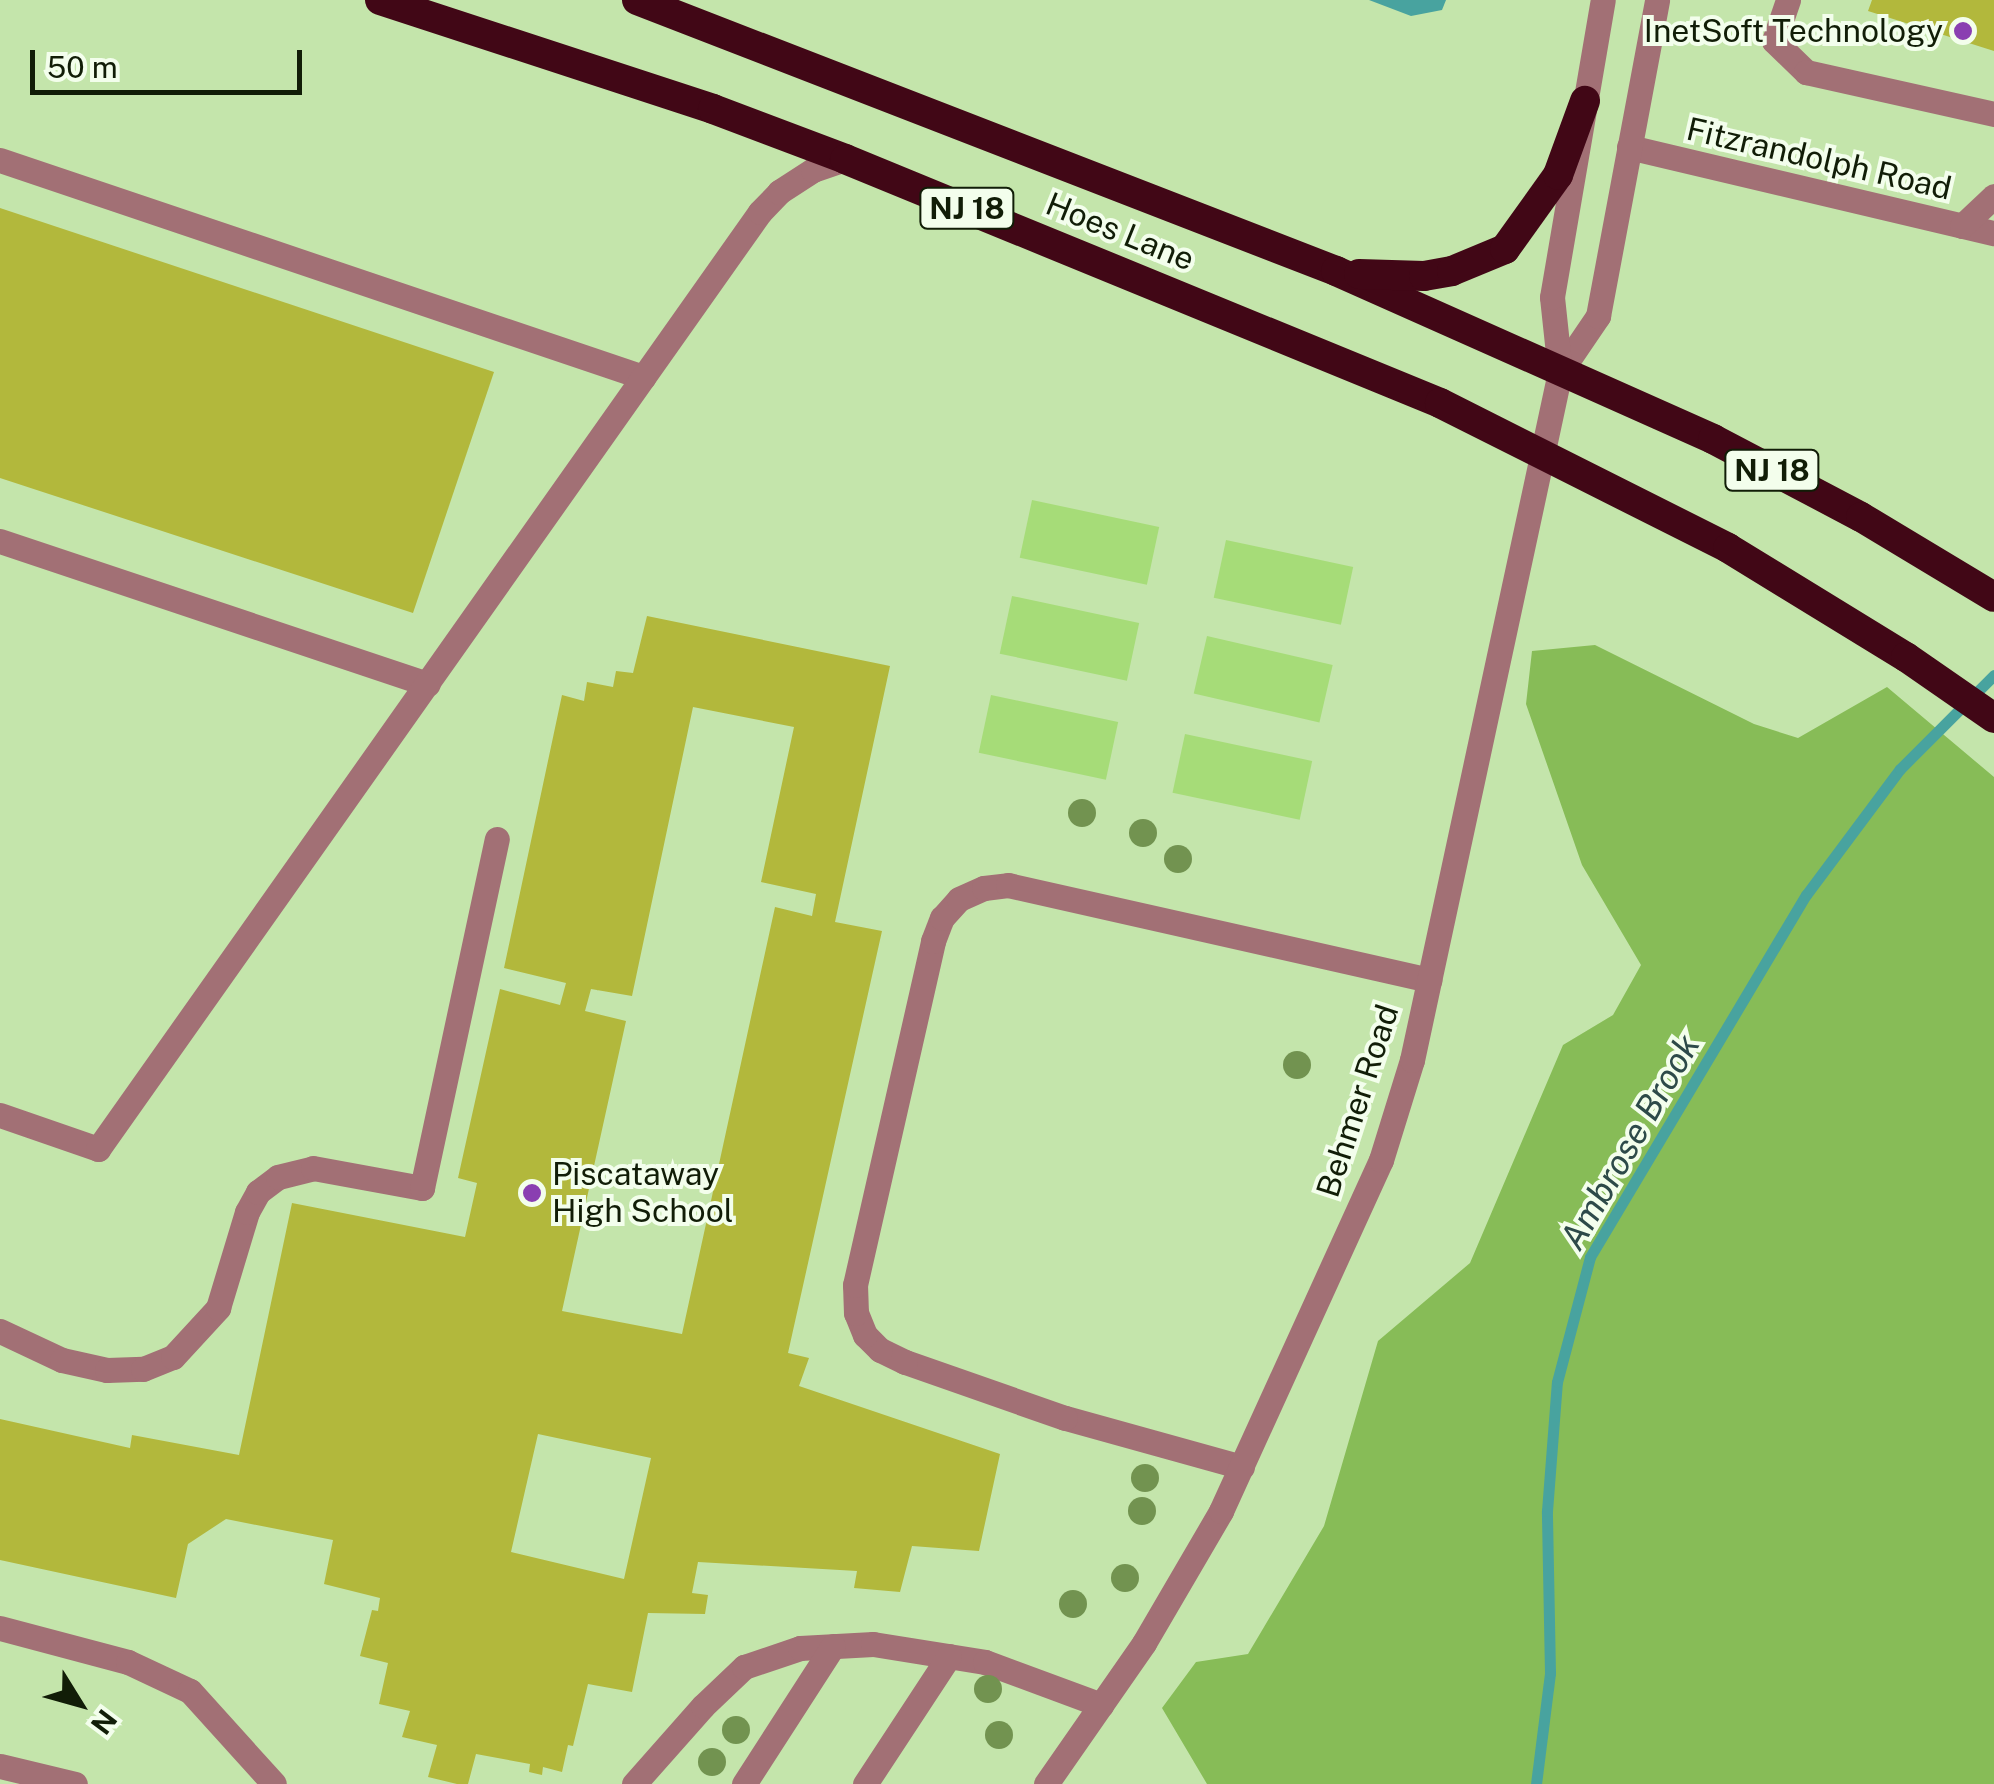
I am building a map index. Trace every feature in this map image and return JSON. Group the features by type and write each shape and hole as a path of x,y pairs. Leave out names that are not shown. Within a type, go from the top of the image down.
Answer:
{"highway":[{"name":"Hoes Lane","path":"380,0 713,109 845,159 1387,380 1541,452"},
{"name":"Hoes Lane","path":"636,0 1336,271 1560,372"},
{"path":"1336,271 1424,276 1452,272 1505,249 1558,175 1585,101"},
{"name":"NJ 18","path":"1560,372 1713,439 1862,517 1985,591"},
{"name":"NJ 18","path":"1541,452 1728,548 1906,657 1994,718"}],"street":[{"path":"1560,372 1552,297 1603,0"},
{"path":"1560,372 1598,316 1657,0"},
{"path":"1788,0 1774,41 1806,72 1994,114"},
{"name":"Fitzrandolph Road","path":"1629,147 1994,233"},
{"path":"0,1115 98,1149 778,192 813,170 845,159"},
{"path":"0,160 643,377"},
{"path":"1962,226 1994,196"},
{"name":"Behmer Road","path":"1046,1784 1144,1643 1242,1468 1381,1160 1412,1060 1560,372"},
{"path":"0,541 428,684"},
{"path":"0,1331 62,1360 107,1370 143,1369 173,1358 218,1308 247,1212 258,1192 278,1178 313,1168 422,1188 498,839"},
{"path":"1242,1468 1065,1418 906,1362 880,1350 864,1334 856,1313 854,1285 933,940 942,918 959,899 1008,884 1428,980"},
{"path":"0,1628 128,1662 190,1691 274,1784"},
{"path":"634,1784 702,1706 744,1667 800,1648 873,1644 985,1662 1101,1705"},
{"path":"744,1784 834,1646"},
{"path":"866,1784 949,1656"},
{"path":"0,1766 74,1784"}],"green space":[{"path":"1032,500 1159,527 1147,585 1020,558"},
{"path":"1226,540 1353,567 1341,625 1214,598"},
{"path":"1012,596 1139,623 1127,681 1000,654"},
{"path":"1207,636 1333,665 1319,723 1194,693"},
{"path":"1595,645 1754,724 1798,738 1887,687 1994,777 1994,1784 1207,1784 1162,1708 1196,1662 1248,1654 1324,1526 1378,1341 1470,1263 1563,1045 1613,1015 1641,965 1582,865 1526,704 1532,651"},
{"path":"991,695 1118,722 1106,780 979,753"},
{"path":"1185,734 1312,761 1300,820 1173,793"}],"water":[{"path":"1369,0 1446,0 1442,10 1411,16"}],"building":[{"name":"InetSoft Technology","path":"1872,0 1994,0 1994,51 1868,11"},
{"path":"0,208 494,372 413,613 0,478"},
{"name":"Piscataway High School","path":"647,616 890,666 835,922 882,931 788,1353 809,1358 799,1386 1000,1454 979,1551 912,1546 900,1592 854,1588 857,1571 698,1562 692,1593 708,1595 705,1614 648,1613 632,1692 588,1684 573,1746 568,1745 562,1772 543,1767 542,1775 529,1772 530,1764 476,1754 468,1784 457,1784 428,1777 437,1745 402,1737 410,1711 379,1704 388,1663 360,1656 372,1610 378,1611 380,1598 324,1584 333,1540 226,1519 188,1544 176,1598 0,1560 0,1419 130,1448 132,1435 239,1455 292,1203 465,1237 477,1183 458,1178 500,989 560,1005 566,983 504,968 562,695 584,701 587,682 613,687 616,671 633,673","holes":["693,707 794,727 761,882 816,894 812,916 775,907 682,1334 562,1311 626,1021 585,1011 591,989 632,996","538,1434 651,1458 624,1579 511,1552"]}],"waterway":[{"name":"Ambrose Brook","path":"1536,1784 1550,1673 1547,1511 1557,1382 1590,1257 1806,895 1900,769 1994,675"}],"place":[{"name":"InetSoft Technology","path":"1963,31"},
{"name":"Piscataway High School","path":"532,1193"}]}
